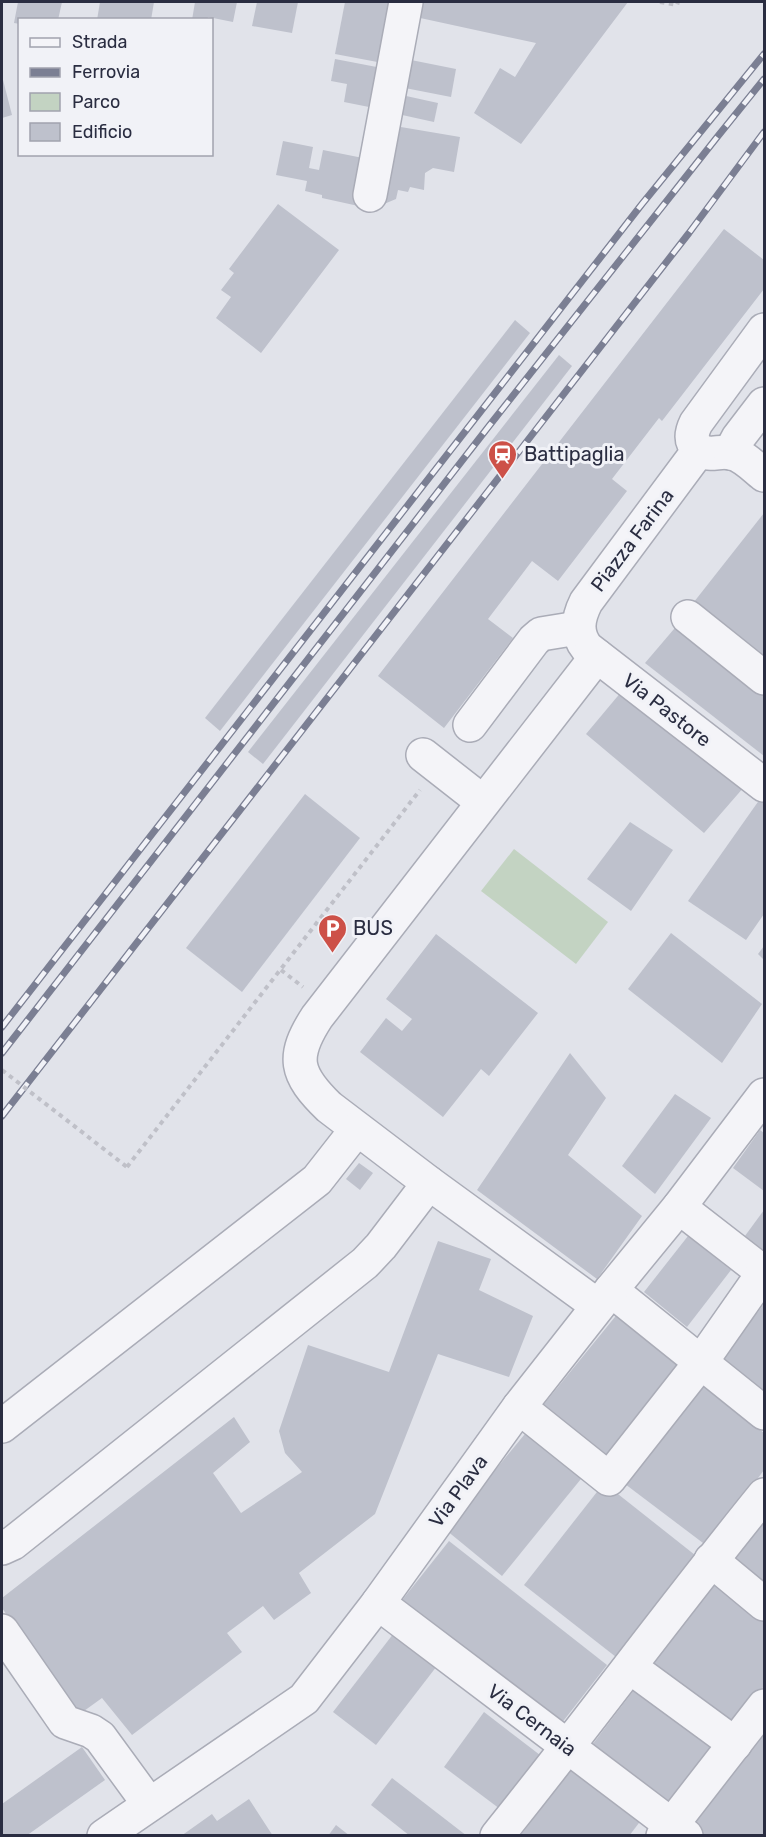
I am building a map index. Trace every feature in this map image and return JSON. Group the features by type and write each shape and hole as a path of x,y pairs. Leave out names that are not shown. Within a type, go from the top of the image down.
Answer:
{"street":[{"path":"370,195 406,2"},
{"path":"765,330 696,423 692,436 692,442 743,458 765,475"},
{"name":"Piazza Farina","path":"578,628 585,602 715,451 738,438 765,404"},
{"path":"688,617 765,678"},
{"path":"470,725 534,640 541,634 578,628"},
{"name":"Via Pastore","path":"578,628 582,642 597,656 765,785"},
{"path":"597,656 326,1005 305,1036 300,1056 300,1068 316,1095 429,1183 701,1362 765,1413"},
{"path":"424,770 483,802"},
{"name":"Via Plava","path":"104,1836 304,1699 378,1603 519,1407 604,1298 679,1208 765,1095"},
{"path":"2,1426 285,1205 300,1166 348,1122"},
{"path":"2,1548 22,1535 365,1263 381,1246 429,1183"},
{"path":"519,1407 609,1479 701,1362 764,1272 679,1208"},
{"path":"497,1836 568,1748 711,1560 765,1495"},
{"path":"711,1560 765,1604"},
{"name":"Via Cernaia","path":"378,1603 674,1832"},
{"path":"2,1631 65,1722 91,1731 100,1737 149,1804"},
{"path":"630,1667 735,1744"},
{"path":"674,1832 735,1744 765,1706"}],"path":[{"path":"660,2 677,5 678,2"},
{"path":"2,1070 128,1167 281,970 424,770"},
{"path":"281,970 305,989"}],"green space":[{"path":"514,849 608,922 576,964 481,891"}],"building":[{"path":"18,2 62,2 58,18 18,18 18,24 14,23"},
{"path":"100,2 154,2 151,18 97,18"},
{"path":"195,2 237,2 233,22 208,17 192,18"},
{"path":"257,2 298,2 292,33 252,26"},
{"path":"345,2 400,2 388,64 335,54"},
{"path":"414,2 628,2 521,144 474,113 500,68 515,77 536,43 411,16"},
{"path":"335,59 387,69 379,109 344,102 347,84 331,81"},
{"path":"411,60 456,69 451,97 405,88"},
{"path":"2,76 12,115 2,118"},
{"path":"397,94 438,103 434,122 393,113"},
{"path":"389,125 460,137 454,172 433,168 425,173 424,190 410,187 408,192 398,190 396,199 384,204 382,165"},
{"path":"283,141 313,147 309,168 319,170 323,150 373,160 363,207 322,198 322,195 305,191 307,181 276,175"},
{"path":"278,204 339,250 261,353 216,318 231,297 221,290 234,273 229,269"},
{"name":"Battipaglia","path":"724,229 764,260 764,289 662,421 659,418 612,479 627,491 558,581 532,561 488,619 513,638 444,728 378,676"},
{"path":"515,320 530,333 220,731 205,718"},
{"path":"559,355 572,366 263,764 248,752"},
{"path":"764,513 764,670 690,607"},
{"path":"680,622 764,688 764,756 645,663"},
{"path":"622,691 744,787 704,833 586,734"},
{"path":"305,794 360,838 242,992 186,948"},
{"path":"760,799 764,804 764,914 746,940 688,901"},
{"path":"630,822 673,850 631,911 587,879"},
{"path":"671,933 762,1004 722,1063 628,989"},
{"path":"436,934 538,1013 489,1076 481,1069 443,1117 360,1052 386,1018 402,1031 412,1019 386,999"},
{"path":"764,946 764,960 758,954"},
{"path":"570,1053 606,1098 568,1155 642,1216 597,1279 477,1190"},
{"path":"675,1094 711,1118 655,1194 622,1166"},
{"path":"760,1130 764,1133 764,1191 733,1168"},
{"path":"359,1163 373,1173 360,1190 346,1179"},
{"path":"764,1210 764,1256 742,1240"},
{"path":"688,1236 731,1270 687,1327 644,1292"},
{"path":"438,1241 491,1259 479,1290 533,1316 509,1377 438,1354 375,1514 299,1573 311,1593 274,1620 263,1606 227,1633 242,1652 132,1735 102,1698 77,1716 2,1608 2,1598 234,1417 250,1442 213,1473 241,1513 302,1472 285,1453 279,1431 308,1345 389,1372"},
{"path":"764,1304 764,1396 720,1361"},
{"path":"619,1312 685,1366 602,1468 536,1414"},
{"path":"701,1384 764,1433 764,1470 707,1546 625,1484"},
{"path":"529,1429 585,1474 502,1576 446,1530"},
{"path":"604,1483 695,1555 616,1657 524,1585"},
{"path":"764,1516 764,1589 729,1561"},
{"path":"449,1541 607,1665 557,1729 399,1604"},
{"path":"718,1575 764,1611 764,1686 731,1729 648,1665"},
{"path":"397,1629 440,1662 376,1745 333,1712"},
{"path":"640,1682 722,1745 670,1812 589,1749"},
{"path":"484,1712 540,1755 500,1809 444,1767"},
{"path":"764,1724 764,1836 698,1836 686,1826"},
{"path":"82,1747 105,1780 26,1836 2,1836 2,1804"},
{"path":"577,1762 645,1815 629,1836 520,1836"},
{"path":"392,1778 467,1836 410,1836 371,1805"},
{"path":"249,1799 273,1836 181,1836 212,1814 217,1821"},
{"path":"336,1825 350,1836 328,1836"}],"railway":[{"path":"2,1027 642,204 764,54"},
{"path":"2,1053 489,426 764,79"},
{"path":"2,1116 689,233 764,132"}],"place":[{"name":"Battipaglia","path":"503,480"},
{"name":"BUS","path":"332,954"}]}
